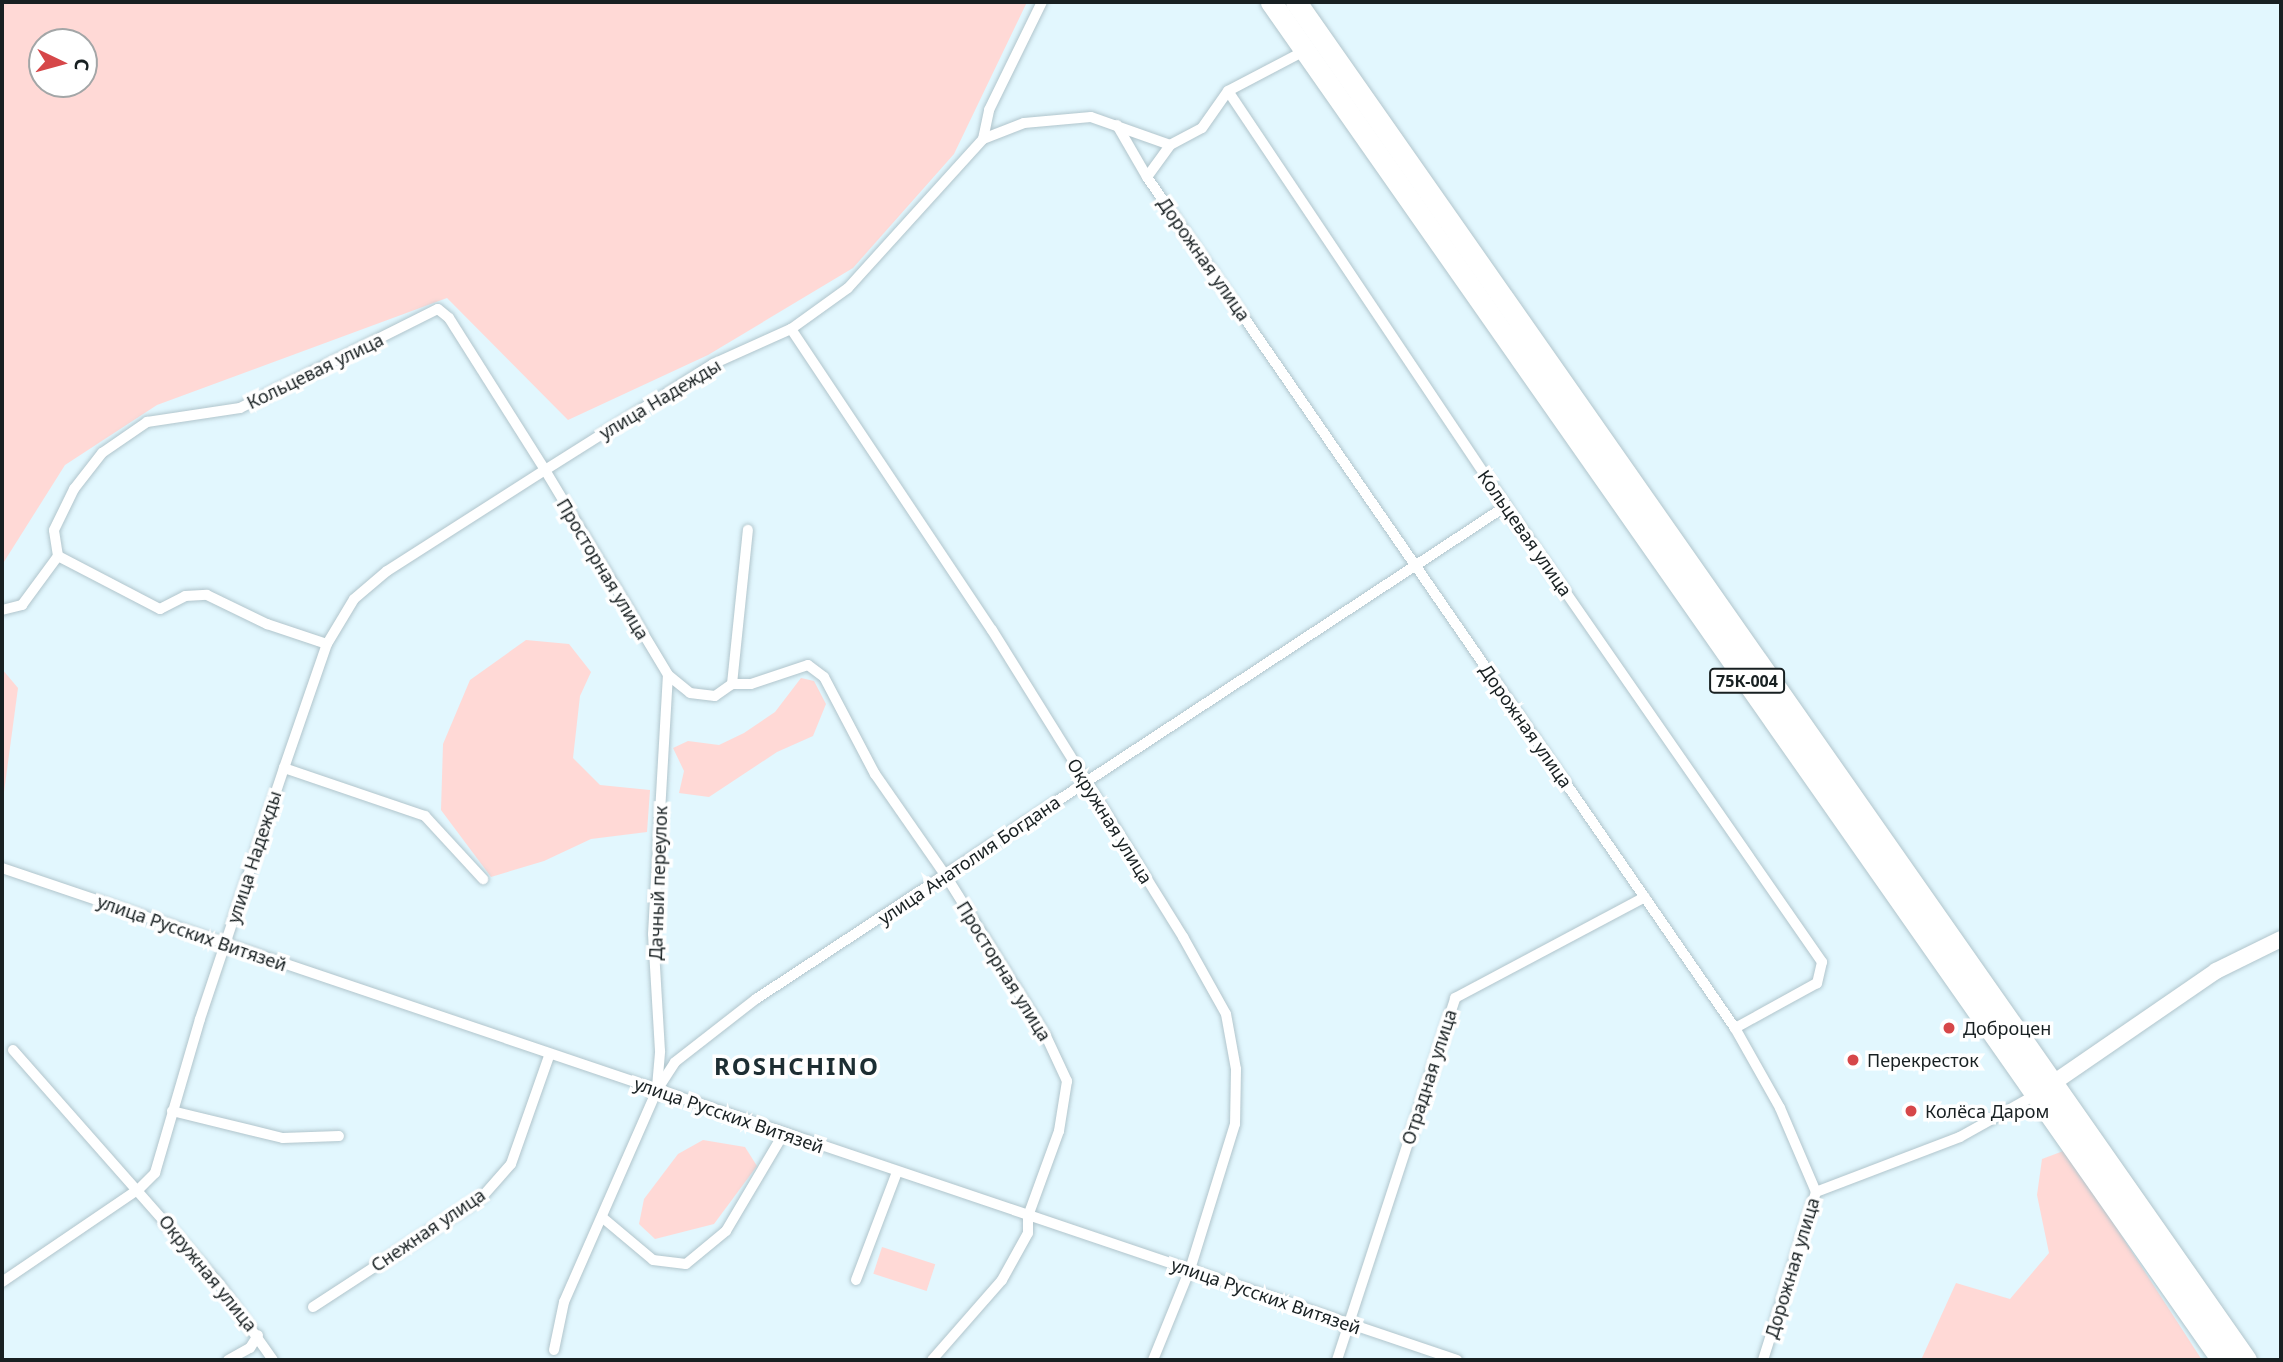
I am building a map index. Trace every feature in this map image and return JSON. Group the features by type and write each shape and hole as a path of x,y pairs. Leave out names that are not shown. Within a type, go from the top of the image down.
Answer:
{"highway":[{"name":"75К-004","path":"1271,2 2044,1089 2246,1360"},
{"name":"75К-004","path":"1296,2 2044,1089 2222,1360"}],"street":[{"name":"улица Надежды","path":"983,139 989,110 1042,2"},
{"path":"1147,177 1170,145 1202,128 1228,91 1306,50"},
{"name":"Кольцевая улица","path":"1228,91 1506,506 1822,962 1822,973 1817,983 1735,1028"},
{"name":"улица Надежды","path":"2,1282 139,1189 155,1173 225,944 284,768 327,645 354,599 387,572 713,364 790,329 848,288 983,139 1024,122 1091,117 1170,145"},
{"name":"Дорожная улица","path":"1117,125 1147,177 1735,1028 1780,1108 1816,1192 1763,1360"},
{"name":"Кольцевая улица","path":"58,556 54,530 74,489 102,453 147,422 240,408 438,309"},
{"name":"Просторная улица","path":"438,309 449,318 545,470 668,675 690,694 715,696 733,684 751,684 808,664 824,677 875,774 946,876 1046,1036 1067,1081 1059,1131 1028,1216 1028,1233 1002,1280 932,1360"},
{"name":"Окружная улица","path":"790,329 992,630 1183,937 1226,1014 1236,1069 1235,1124 1189,1269 1153,1360"},
{"name":"улица Анатолия Богдана","path":"657,1090 675,1062 756,999 1506,506"},
{"path":"733,684 748,530"},
{"path":"2,610 22,605 58,556 160,609 185,596 207,595 267,624 327,645"},
{"name":"Дачный переулок","path":"657,1090 660,1051 653,934 668,675"},
{"path":"284,768 425,816 484,879"},
{"name":"улица Русских Витязей","path":"2,868 549,1056 1189,1269 1348,1326 1457,1360"},
{"name":"Отрадная улица","path":"1337,1360 1455,998 1645,897"},
{"path":"1816,1192 1960,1137 2044,1089 2216,971 2281,939"},
{"path":"13,1050 139,1189"},
{"name":"Снежная улица","path":"313,1307 482,1197 511,1164 549,1056"},
{"path":"554,1350 564,1302 657,1090"},
{"path":"172,1111 283,1138 339,1136"},
{"path":"603,1218 653,1260 686,1264 726,1231 784,1133"},
{"path":"856,1280 897,1172"},
{"name":"Окружная улица","path":"139,1189 258,1335 273,1360"},
{"path":"228,1360 250,1348 258,1335"}],"shaded area":[{"path":"2,2 1027,2 954,154 853,268 708,355 568,420 447,298 157,405 65,465 2,565"},
{"path":"526,640 569,644 591,672 580,696 573,758 600,785 650,790 647,832 591,839 544,861 491,877 441,810 443,744 470,680"},
{"path":"2,669 18,688 2,807"},
{"path":"801,678 814,681 826,704 813,736 777,752 709,797 679,793 684,771 673,748 688,741 719,745 744,733 775,712"},
{"path":"703,1140 745,1147 757,1166 714,1224 655,1239 639,1224 644,1199 678,1154"},
{"path":"2066,1150 2202,1360 1921,1360 1956,1283 2010,1299 2049,1253 2037,1195 2042,1159"},
{"path":"882,1247 935,1264 927,1291 873,1274"}],"place":[{"name":"Доброцен","path":"1949,1028"},
{"name":"Перекресток","path":"1853,1060"},
{"name":"Колёса Даром","path":"1911,1111"}],"district":[{"name":"ROSHCHINO","path":"797,1066"}]}
